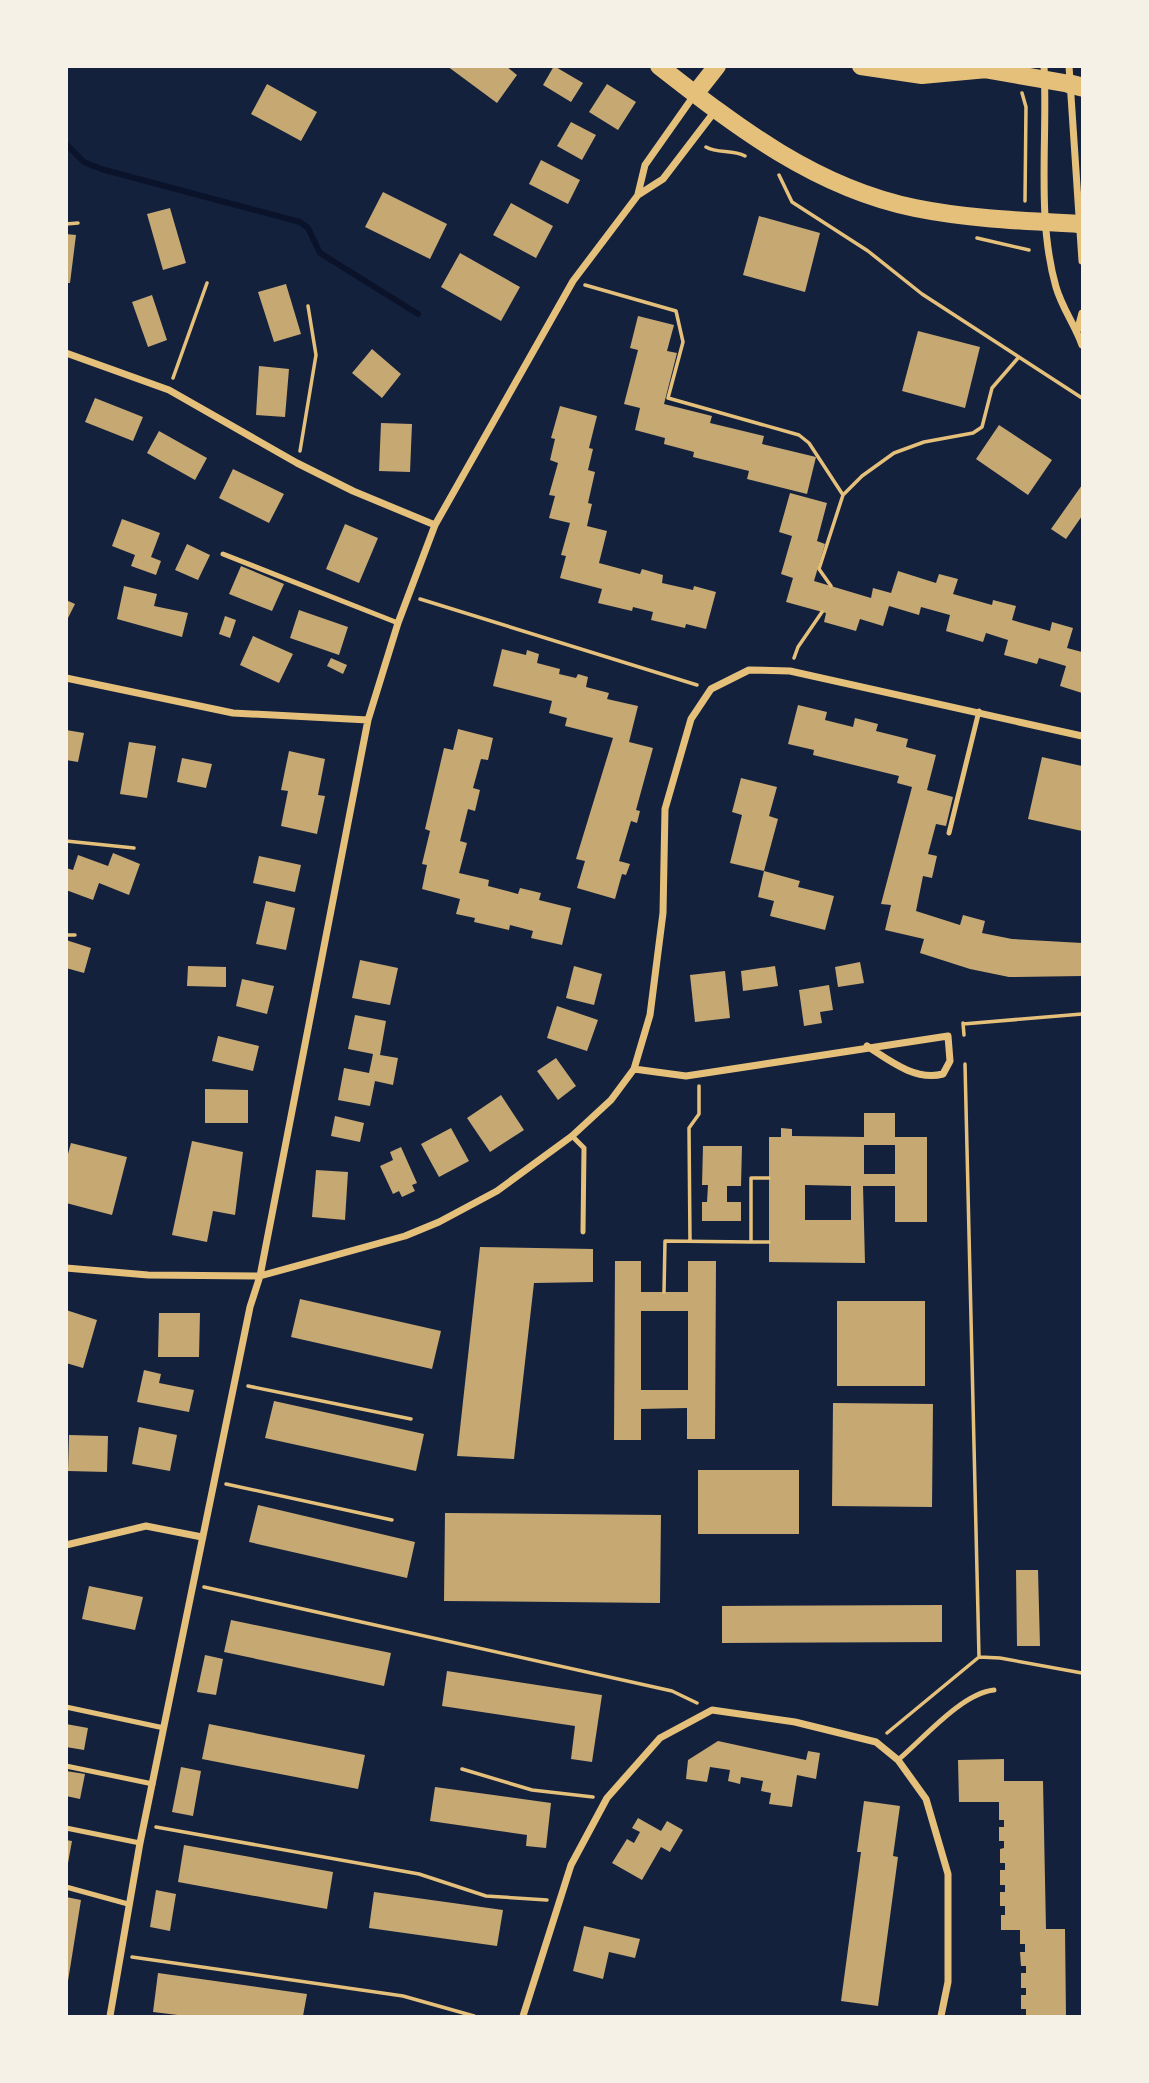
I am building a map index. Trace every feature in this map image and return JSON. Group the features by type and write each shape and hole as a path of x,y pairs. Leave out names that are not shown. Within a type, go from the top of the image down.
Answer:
{"main road":[{"path":"659,66 715,110 787,158 870,195 925,210 1025,222 1081,224"},
{"path":"695,94 717,66"},
{"path":"861,66 922,75 979,68 1017,75 1044,73 1074,79"}],"street":[{"path":"1044,73 1047,223 1051,262 1063,310 1080,331"},
{"path":"1074,79 1083,261"},
{"path":"638,195 645,165 695,94"},
{"path":"110,2017 140,1843 195,1585 234,1383 260,1276 368,720 398,623 435,525 573,281 638,195 663,179 715,110"},
{"path":"1083,313 1080,331 1083,345"},
{"path":"66,353 169,390 297,463 353,491 435,525"},
{"path":"66,1268 148,1275 260,1276 405,1236 439,1222 497,1191 572,1136 611,1100 634,1069 650,1015 663,913 665,809 691,719 711,689 749,670 790,671 1083,736"},
{"path":"66,678 233,713 368,720"},
{"path":"634,1069 686,1076 867,1046 948,1036 950,1061 943,1074 934,1076 911,1072 867,1046"},
{"path":"66,1545 145,1526 202,1538"},
{"path":"523,2017 571,1865 607,1798 660,1738 712,1710 795,1722 876,1742 898,1760 926,1798 948,1874 948,1982 941,2017"}],"lane":[{"path":"223,554 398,623"},
{"path":"949,833 979,711"},
{"path":"572,1136 584,1148 583,1232"},
{"path":"898,1760 966,1701 982,1691 994,1690"},
{"path":"66,1707 164,1728"},
{"path":"66,1766 153,1784"},
{"path":"66,1828 140,1843"},
{"path":"66,1887 128,1904"}],"path":[{"path":"1017,75 1026,107 1025,222 1030,253 1051,262"},
{"path":"693,139 713,151 728,150 750,159"},
{"path":"769,170 779,176 792,201 868,251 922,294 1083,398"},
{"path":"66,224 78,223"},
{"path":"573,281 676,311 683,342 668,398 799,435 809,443 843,495"},
{"path":"169,390 207,283"},
{"path":"297,463 316,355 308,306"},
{"path":"831,586 819,569 843,495 862,476 894,453 924,442 973,433 982,427 992,388 1018,358"},
{"path":"408,595 459,614 711,689"},
{"path":"790,671 797,647 822,612"},
{"path":"66,841 134,848"},
{"path":"66,935 75,935"},
{"path":"948,1036 963,1023 1083,1014"},
{"path":"963,1023 964,1036"},
{"path":"965,1061 979,1657"},
{"path":"690,1241 689,1128 699,1114 698,1074"},
{"path":"751,1242 751,1178 769,1178"},
{"path":"664,1293 665,1241 769,1242"},
{"path":"234,1383 411,1419"},
{"path":"214,1481 392,1520"},
{"path":"195,1585 672,1691 712,1710"},
{"path":"876,1742 979,1657 1000,1658 1083,1673"},
{"path":"462,1769 532,1790 607,1798"},
{"path":"144,1825 419,1874 486,1896 559,1901"},
{"path":"120,1955 403,1996 474,2017"}],"building":[{"path":"447,66 506,66 517,75 497,103"},
{"path":"554,66 583,83 571,102 543,85"},
{"path":"267,84 317,112 301,141 251,114"},
{"path":"607,84 636,102 618,130 589,112"},
{"path":"571,122 596,135 582,160 557,146"},
{"path":"541,160 580,180 568,204 529,184"},
{"path":"383,192 447,224 430,259 365,227"},
{"path":"511,203 553,226 536,258 493,235"},
{"path":"170,208 186,263 163,270 147,214"},
{"path":"759,216 820,233 805,292 743,275"},
{"path":"66,234 76,235 70,283 66,283"},
{"path":"460,253 520,287 501,321 441,287"},
{"path":"286,284 301,334 274,342 258,292"},
{"path":"152,295 167,340 148,347 132,302"},
{"path":"638,316 674,325 667,351 677,353 664,404 712,416 710,423 764,436 762,444 816,457 807,494 747,479 749,471 693,457 694,452 664,444 665,438 635,430 640,408 624,404 638,350 630,348"},
{"path":"918,331 980,347 965,408 902,391"},
{"path":"372,349 401,374 382,398 352,373"},
{"path":"259,366 289,369 285,417 256,415"},
{"path":"95,398 143,417 133,441 85,422"},
{"path":"560,406 597,416 589,448 593,449 588,470 595,472 588,503 592,504 587,526 607,531 599,563 640,574 642,569 663,575 662,583 693,590 694,586 716,592 706,629 686,624 685,628 651,620 653,612 633,607 632,611 598,603 602,589 560,578 566,556 561,555 570,523 549,518 555,496 549,495 558,463 550,460 555,439 551,438"},
{"path":"381,423 412,424 410,472 379,471"},
{"path":"999,425 1052,460 1028,495 976,459"},
{"path":"159,431 207,458 195,480 147,453"},
{"path":"233,469 284,494 269,523 219,498"},
{"path":"1082,485 1082,516 1066,539 1051,529"},
{"path":"790,493 827,503 817,541 825,544 814,581 871,598 873,588 891,593 898,571 936,583 939,574 958,579 953,594 992,605 993,600 1016,606 1012,620 1050,631 1052,622 1073,628 1067,648 1082,652 1082,693 1060,686 1066,666 1039,658 1037,664 1004,655 1008,640 986,633 983,642 946,631 950,615 921,607 919,615 889,606 883,626 860,619 856,631 824,622 826,613 786,602 793,578 781,574 792,536 779,532"},
{"path":"122,519 160,533 151,557 161,561 156,575 131,566 135,555 112,546"},
{"path":"345,524 378,538 359,583 326,569"},
{"path":"187,544 210,555 198,580 175,570"},
{"path":"241,566 284,584 272,611 229,594"},
{"path":"124,586 157,594 154,606 188,613 182,637 117,619"},
{"path":"66,600 75,604 66,622"},
{"path":"299,610 348,627 339,655 290,638"},
{"path":"225,616 236,620 230,638 219,634"},
{"path":"253,636 293,654 279,683 240,665"},
{"path":"502,649 526,655 527,650 539,654 537,663 560,669 559,674 576,678 578,674 588,677 586,687 609,693 607,699 638,706 629,742 653,748 636,810 640,811 637,823 631,821 619,861 630,864 626,875 622,874 615,899 577,888 585,861 576,859 613,738 565,726 567,718 549,713 552,701 493,686"},
{"path":"331,658 347,665 343,674 327,666"},
{"path":"798,705 827,712 825,720 853,727 855,718 878,724 876,731 908,739 906,747 936,755 927,790 953,797 946,826 936,824 928,854 937,856 932,878 923,876 916,911 960,925 963,915 985,921 982,933 1012,939 1082,943 1082,976 1009,977 970,969 920,953 924,939 885,930 891,905 881,904 912,787 897,783 899,776 813,755 814,750 788,744"},
{"path":"458,729 493,738 488,760 481,759 473,788 480,790 475,811 468,809 460,841 467,843 459,873 489,880 488,886 518,894 520,888 541,893 539,900 571,908 562,945 531,938 533,931 510,925 509,930 474,922 475,918 456,914 460,899 422,889 427,865 422,864 430,831 425,829 444,748 453,750"},
{"path":"66,730 84,733 78,762 66,760"},
{"path":"129,742 156,746 147,798 120,794"},
{"path":"289,751 325,759 318,795 325,796 317,834 281,826 288,791 281,790"},
{"path":"1042,757 1082,766 1082,831 1028,819"},
{"path":"182,758 212,764 206,788 177,782"},
{"path":"741,778 777,787 769,816 778,819 764,871 730,863 742,815 732,812"},
{"path":"113,853 140,864 129,895 99,883 93,900 66,890 66,868 73,870 78,855 108,866"},
{"path":"259,856 301,865 295,892 253,883"},
{"path":"764,871 800,881 798,887 834,896 825,930 770,916 774,901 758,897"},
{"path":"266,901 295,908 286,950 256,944"},
{"path":"66,940 91,948 84,973 66,968"},
{"path":"360,960 398,968 390,1005 352,998"},
{"path":"860,962 864,983 838,987 835,967"},
{"path":"188,966 226,967 226,987 187,986"},
{"path":"574,966 602,974 594,1005 566,998"},
{"path":"775,966 778,986 743,991 741,971"},
{"path":"725,971 730,1018 695,1022 690,975"},
{"path":"242,979 274,986 267,1014 236,1006"},
{"path":"829,985 833,1010 820,1012 822,1023 804,1026 799,990"},
{"path":"557,1006 598,1020 587,1051 547,1038"},
{"path":"355,1015 386,1021 380,1055 398,1058 393,1085 375,1081 370,1106 338,1100 344,1068 369,1073 373,1054 348,1049"},
{"path":"218,1036 259,1046 253,1071 212,1061"},
{"path":"556,1058 576,1086 558,1100 537,1071"},
{"path":"205,1089 248,1090 248,1123 205,1123"},
{"path":"501,1095 524,1130 490,1152 467,1118"},
{"path":"864,1113 895,1113 895,1137 927,1137 927,1222 895,1222 895,1186 863,1186 865,1263 769,1262 769,1137 781,1137 781,1128 792,1129 792,1136 864,1137","holes":["864,1145 895,1145 895,1174 864,1174","805,1185 851,1186 851,1220 805,1220"]},
{"path":"335,1116 364,1123 360,1142 331,1136"},
{"path":"451,1128 469,1161 439,1177 421,1144"},
{"path":"192,1141 243,1152 235,1215 213,1211 207,1242 172,1235"},
{"path":"71,1143 127,1157 112,1215 66,1203 66,1161"},
{"path":"703,1146 742,1146 741,1186 727,1186 727,1202 741,1202 741,1221 702,1221 702,1202 707,1202 708,1185 702,1185"},
{"path":"401,1147 417,1183 412,1185 415,1191 402,1197 399,1191 393,1194 380,1166 393,1160 390,1152"},
{"path":"316,1170 348,1172 345,1220 312,1217"},
{"path":"480,1247 593,1249 593,1282 534,1283 514,1459 457,1456"},
{"path":"615,1261 641,1261 641,1292 688,1292 688,1261 716,1261 715,1439 687,1439 687,1408 641,1409 641,1440 614,1440","holes":["641,1311 688,1311 688,1390 641,1390"]},
{"path":"300,1299 441,1331 432,1369 291,1337"},
{"path":"837,1301 925,1301 925,1386 837,1386"},
{"path":"66,1310 97,1320 83,1368 66,1363"},
{"path":"159,1313 200,1313 199,1357 158,1357"},
{"path":"144,1370 161,1374 159,1383 194,1390 189,1412 137,1402"},
{"path":"274,1401 424,1434 416,1471 265,1438"},
{"path":"833,1403 933,1404 932,1507 832,1506"},
{"path":"139,1427 177,1435 170,1471 132,1464"},
{"path":"69,1435 108,1436 107,1472 68,1471"},
{"path":"698,1470 799,1470 799,1534 698,1534"},
{"path":"258,1505 415,1542 407,1578 249,1542"},
{"path":"445,1513 661,1515 660,1603 444,1601"},
{"path":"1016,1570 1038,1570 1040,1646 1017,1646"},
{"path":"89,1586 143,1597 135,1630 82,1619"},
{"path":"942,1605 942,1642 722,1643 722,1606"},
{"path":"231,1620 391,1653 384,1686 224,1652"},
{"path":"205,1655 223,1659 216,1695 197,1692"},
{"path":"447,1671 602,1695 592,1762 571,1759 575,1726 442,1706"},
{"path":"66,1724 88,1728 84,1750 66,1747"},
{"path":"209,1724 365,1755 358,1789 202,1759"},
{"path":"718,1741 806,1760 808,1751 820,1753 816,1779 797,1775 792,1807 769,1804 771,1793 761,1791 763,1781 741,1777 740,1784 728,1781 730,1770 710,1767 707,1782 686,1779 688,1760"},
{"path":"1004,1759 1004,1781 1043,1781 1046,1929 1065,1929 1066,2016 1026,2016 1026,2009 1021,2009 1021,1995 1026,1995 1026,1988 1021,1988 1021,1973 1026,1973 1026,1966 1021,1966 1020,1952 1025,1952 1025,1944 1020,1944 1020,1930 1001,1930 1001,1915 1005,1915 1005,1906 1000,1906 1000,1892 1005,1892 1005,1885 1000,1885 1000,1870 1005,1870 1005,1863 1000,1863 1000,1849 1004,1848 1004,1841 999,1841 999,1827 1004,1827 1004,1820 999,1820 999,1802 959,1802 958,1760"},
{"path":"181,1767 201,1771 193,1816 172,1812"},
{"path":"66,1771 85,1774 80,1799 66,1796"},
{"path":"435,1787 551,1803 546,1848 526,1846 527,1835 430,1821"},
{"path":"864,1801 900,1806 893,1856 898,1857 878,2006 841,2001 861,1852 857,1852"},
{"path":"638,1818 661,1831 667,1821 683,1830 670,1852 661,1847 642,1880 612,1863 627,1839 634,1843 640,1832 632,1828"},
{"path":"66,1840 72,1841 68,1863 66,1863"},
{"path":"184,1845 333,1872 327,1909 178,1882"},
{"path":"156,1890 176,1894 170,1931 150,1927"},
{"path":"374,1892 503,1910 497,1946 369,1928"},
{"path":"66,1897 81,1900 68,1981 66,1981"},
{"path":"584,1926 640,1939 635,1958 609,1952 603,1979 573,1971"},
{"path":"158,1973 307,1994 303,2016 186,2016 153,2012"}],"waterway":[{"path":"66,144 84,162 101,169 300,222 308,228 320,253 418,314"}]}
